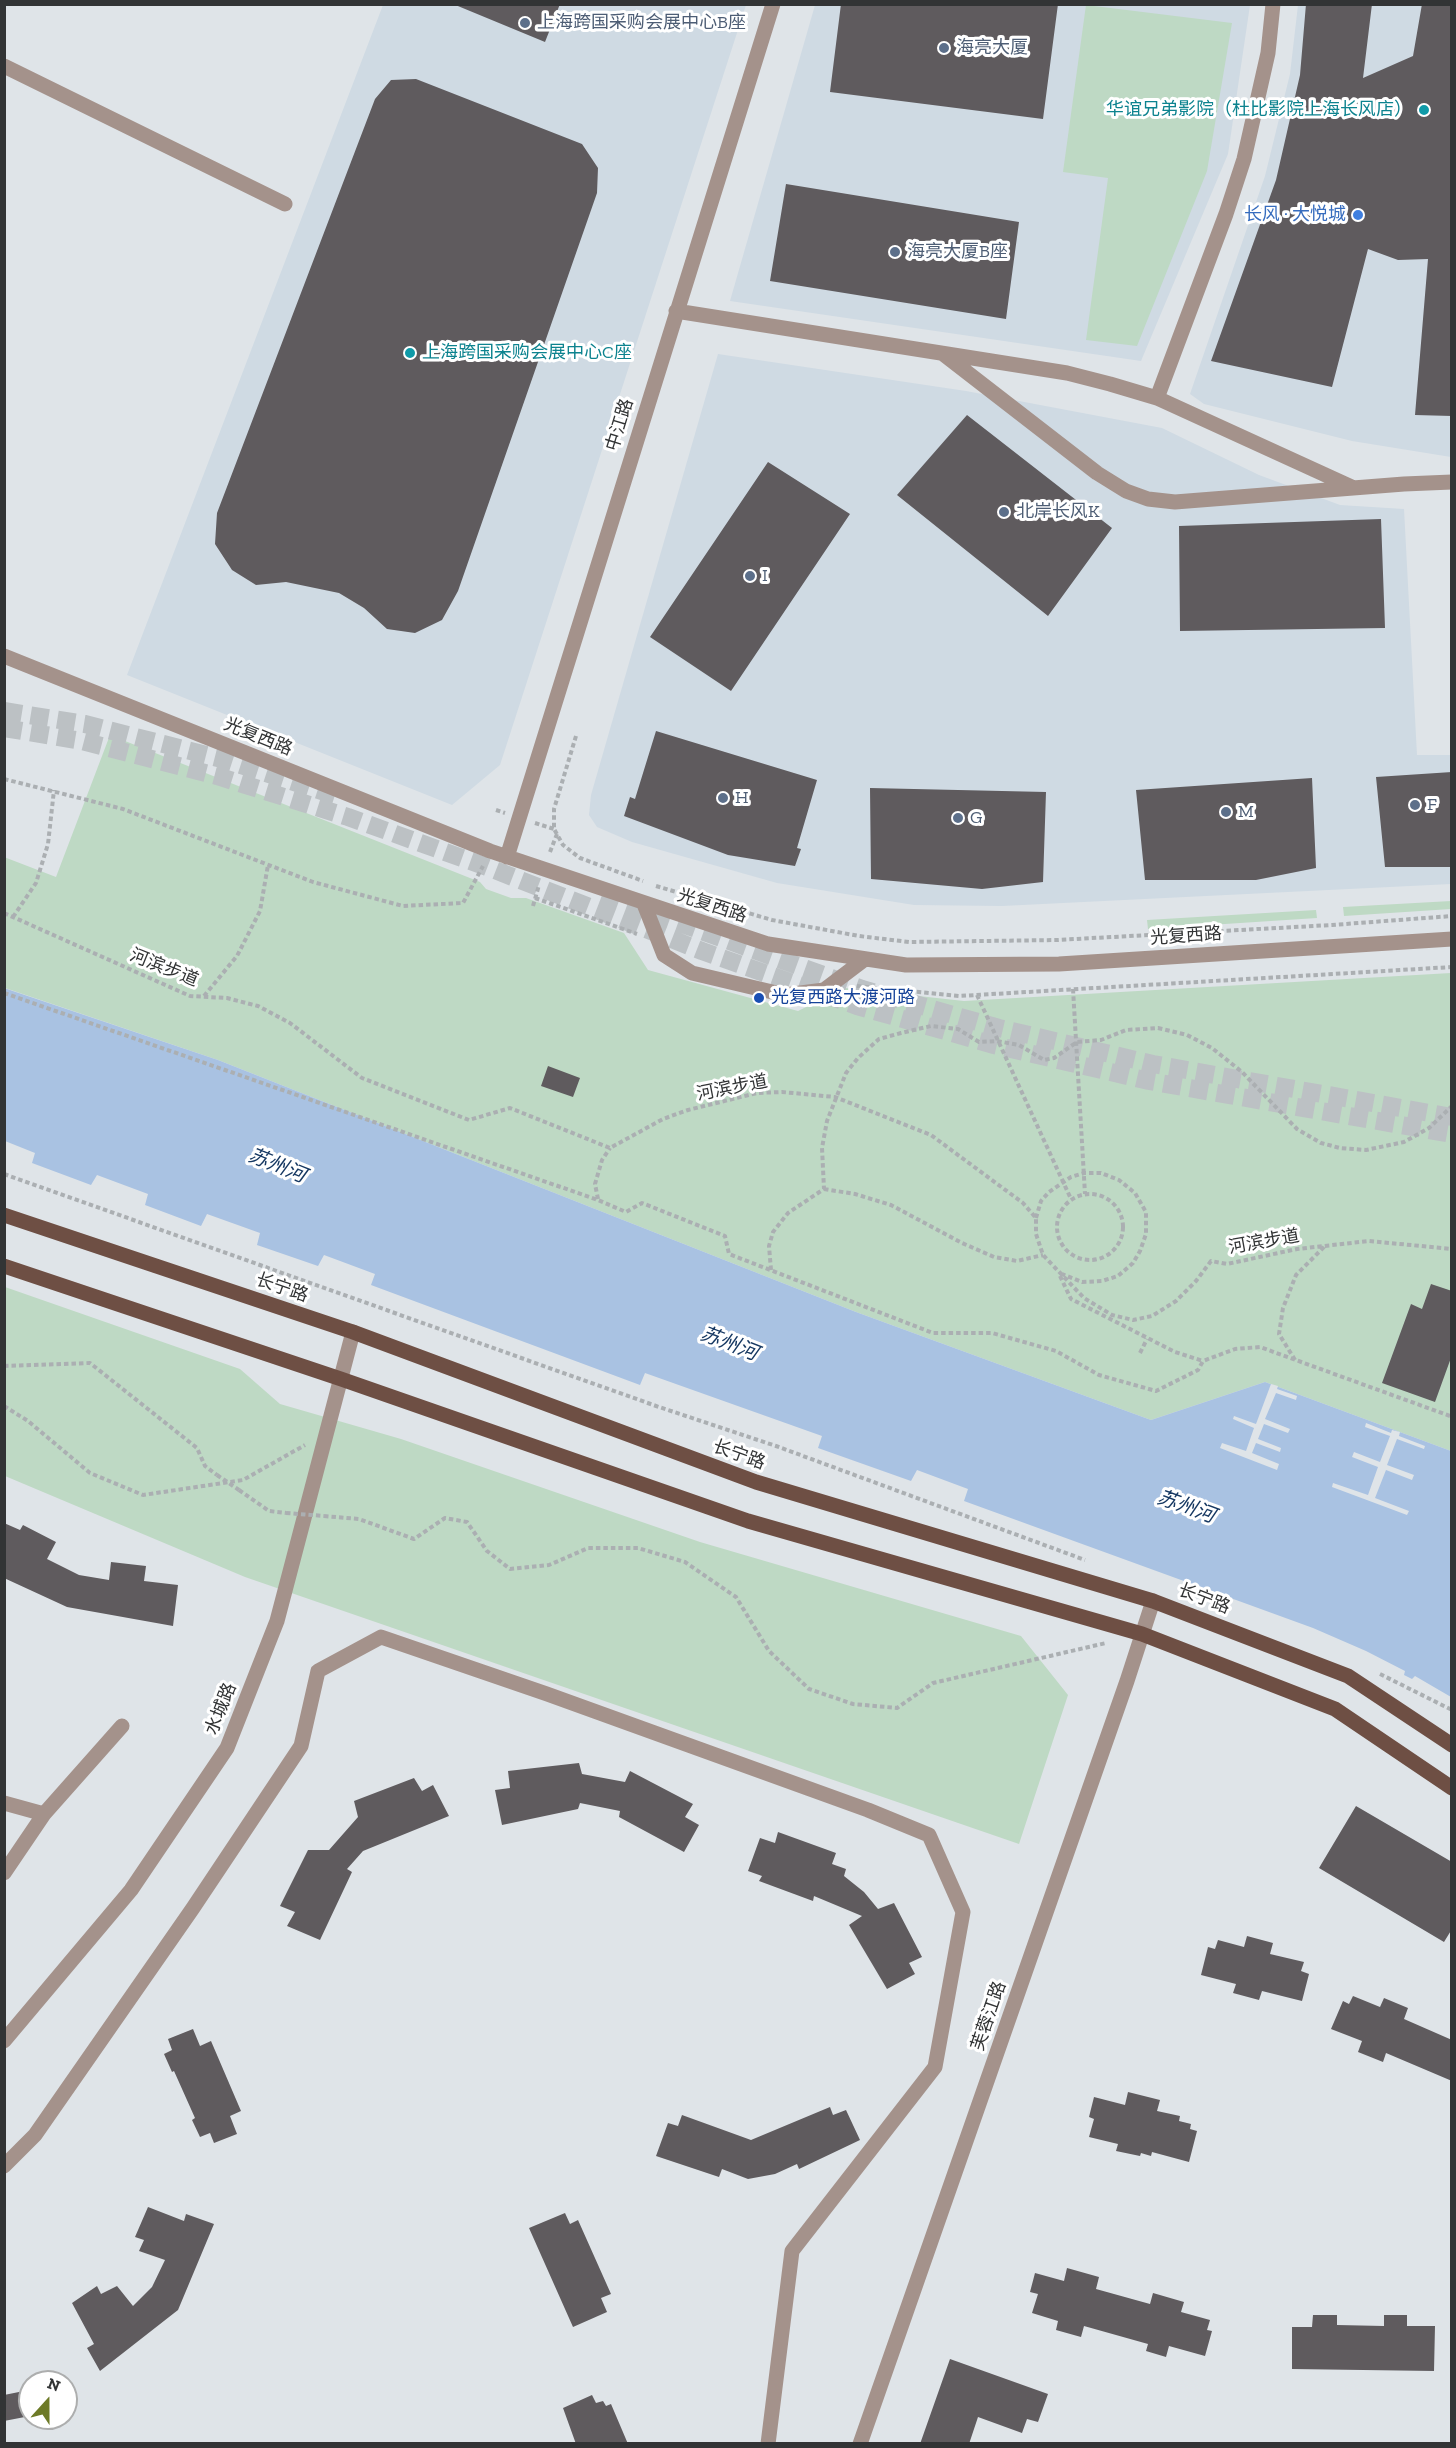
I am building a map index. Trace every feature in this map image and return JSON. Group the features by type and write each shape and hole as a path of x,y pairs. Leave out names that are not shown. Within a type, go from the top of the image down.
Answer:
{"main road":[{"name":"长宁路","path":"4,1215 353,1332 756,1482 1153,1600 1348,1676 1452,1745"},
{"path":"4,1266 341,1379 748,1521 1142,1634 1335,1708 1452,1788"}],"street":[{"name":"中江路","path":"507,857 772,4"},
{"path":"1157,398 1226,214 1244,159 1266,63 1273,4"},
{"path":"4,66 285,204"},
{"path":"676,311 1067,373 1157,398 1354,488"},
{"path":"941,352 1097,473 1126,490 1148,499 1175,502 1404,483 1452,482"},
{"name":"光复西路","path":"4,656 490,851 768,944 906,965 1059,964 1452,939"},
{"path":"644,904 663,955 692,973 704,976 785,995 824,990 865,959"},
{"name":"水城路","path":"4,2042 131,1890 227,1748 277,1621 353,1332"},
{"name":"芙蓉江路","path":"860,2444 1153,1600"},
{"path":"4,2166 35,2135 186,1918 301,1746 318,1671 381,1637 868,1810 929,1835 963,1912 935,2067 792,2251 768,2444"},
{"path":"4,1873 44,1814 122,1726"},
{"path":"4,1803 44,1814"}],"path":[{"path":"576,736 554,809 554,829 563,844 580,858 652,884 772,920 859,936 909,942 1057,940 1452,916"},
{"path":"4,779 123,809 313,882 403,906 463,903 490,851"},
{"path":"13,917 36,883 48,844 54,790"},
{"path":"203,997 237,956 260,911 268,865"},
{"name":"河滨步道","path":"4,913 190,996 227,998 258,1005 290,1023 362,1078 469,1120 510,1108 610,1148 663,1119 688,1110 757,1093 782,1092 835,1097 931,1135 1023,1203 1036,1218 1036,1234 1043,1255 1059,1273 1084,1298 1112,1315 1133,1320 1152,1316 1176,1301 1196,1281 1211,1261 1227,1264 1297,1249 1369,1241 1452,1249"},
{"path":"1073,989 1085,1194"},
{"path":"4,993 598,1200 626,1212 642,1203 725,1236 729,1254 933,1334 992,1333 1056,1351 1099,1375 1156,1391 1198,1370 1203,1361 1234,1348 1260,1347 1449,1416"},
{"path":"977,995 1061,1182 1071,1199"},
{"path":"824,1189 822,1148 835,1097 846,1073 858,1058 879,1039 931,1026 958,1029 979,1042 997,1041 1019,1045 1044,1060 1054,1058 1077,1042 1101,1040 1126,1030 1158,1028 1187,1035 1212,1048 1242,1072 1297,1129 1321,1143 1340,1148 1366,1150 1404,1142 1429,1128 1452,1106"},
{"path":"598,1200 595,1184 602,1160 610,1148"},
{"path":"1036,1218 1041,1201 1061,1182 1084,1173 1101,1173 1119,1179 1135,1193 1146,1212 1146,1234 1140,1251 1133,1263 1118,1276 1102,1281 1082,1282 1059,1273"},
{"path":"4,1174 659,1407 776,1446 1096,1564"},
{"path":"771,1270 769,1246 773,1232 788,1213 824,1189 855,1194 891,1205 962,1243 994,1257 1017,1261 1043,1255"},
{"path":"1085,1194 1100,1195 1113,1202 1122,1214 1124,1229 1120,1243 1110,1254 1096,1260 1081,1259 1068,1252 1059,1240 1057,1225 1061,1211 1071,1199 1085,1194"},
{"path":"1295,1360 1279,1334 1283,1308 1296,1275 1326,1246"},
{"path":"1059,1273 1071,1299 1147,1339 1175,1352 1203,1361"},
{"path":"1140,1353 1147,1339"},
{"path":"4,1366 90,1363 197,1448 205,1466 269,1511 359,1518 414,1539 445,1518 467,1522 487,1551 510,1569 549,1565 588,1548 638,1548 684,1563 736,1598 769,1651 809,1689 853,1704 897,1708 933,1683 1107,1642"},
{"path":"4,1406 28,1421 90,1473 143,1495 243,1480 327,1432"},
{"path":"1379,1673 1452,1710"}],"shaded area":[{"path":"383,5 746,5 500,765 452,805 127,675"},
{"path":"815,5 1250,5 1228,154 1141,361 730,301"},
{"name":"长风 · 大悦城","path":"1298,5 1451,5 1451,457 1352,441 1204,404 1190,394 1265,176 1290,74"},
{"path":"718,354 966,391 1162,428 1259,475 1340,505 1404,509 1417,755 1451,755 1451,884 1002,906 914,905 777,883 632,842 597,827 589,815 591,795"}],"green space":[{"path":"1086,5 1232,23 1207,171 1137,346 1086,340 1108,178 1063,172"},
{"path":"110,735 480,882 486,889 511,898 526,898 624,933 648,970 798,1011 845,988 964,1001 1451,973 1451,1451 1265,1382 1151,1420 856,1312 218,1060 5,988 4,857 56,877"},
{"path":"1451,901 1451,909 1344,916 1343,907"},
{"path":"1316,910 1317,918 1148,929 1147,920"},
{"path":"5,1287 240,1369 280,1404 401,1439 700,1542 1021,1636 1068,1695 1019,1844 245,1577 5,1476"}],"water":[{"name":"苏州河","path":"4,988 218,1060 856,1312 1151,1420 1265,1382 1451,1451 1451,1697 1415,1676 1412,1679 1404,1675 1405,1671 1366,1651 1313,1628 964,1501 968,1489 917,1470 911,1481 818,1448 822,1436 645,1373 640,1385 371,1285 375,1274 324,1255 318,1266 257,1245 260,1233 207,1214 201,1226 145,1205 148,1194 97,1175 91,1185 32,1163 35,1153 5,1141"}],"pier":[{"path":"1271,1384 1278,1386 1277,1389 1297,1396 1296,1400 1276,1393 1265,1419 1290,1429 1288,1433 1264,1424 1258,1439 1281,1448 1280,1452 1256,1443 1252,1453 1279,1464 1277,1470 1220,1448 1222,1443 1246,1451 1254,1428 1233,1419 1234,1416 1256,1424"},
{"path":"1366,1423 1391,1433 1392,1430 1400,1432 1399,1436 1425,1446 1424,1449 1397,1439 1387,1465 1414,1475 1412,1480 1386,1470 1375,1498 1409,1511 1407,1515 1332,1487 1333,1483 1368,1495 1378,1467 1352,1457 1354,1452 1380,1462 1390,1436 1365,1427"}],"building":[{"name":"上海跨国采购会展中心B座","path":"453,4 560,4 545,42"},
{"name":"海亮大厦","path":"841,4 1058,4 1043,119 830,92"},
{"name":"长风 · 大悦城","path":"1306,4 1372,4 1363,78 1413,56 1422,4 1452,4 1452,416 1415,415 1428,259 1398,260 1368,249 1332,387 1211,361 1276,180 1300,75"},
{"name":"上海跨国采购会展中心C座","path":"416,79 582,144 598,168 597,193 458,591 442,620 415,633 387,629 364,608 339,593 286,582 256,585 232,570 215,544 217,513 375,99 391,80"},
{"name":"海亮大厦B座","path":"786,184 1019,222 1006,319 770,281"},
{"name":"北岸长风K","path":"967,415 1112,528 1048,616 897,495"},
{"name":"I","path":"768,462 850,514 731,691 650,637"},
{"path":"1381,519 1385,628 1180,631 1179,526"},
{"name":"H","path":"656,731 817,780 797,848 801,849 795,866 728,855 624,816 630,797 635,799"},
{"name":"F","path":"1452,772 1452,867 1385,867 1376,777"},
{"name":"M","path":"1312,778 1316,868 1256,880 1145,880 1136,790"},
{"name":"G","path":"870,788 1046,792 1043,882 982,889 871,879"},
{"path":"548,1066 580,1078 573,1097 541,1086"},
{"path":"1431,1284 1452,1291 1452,1355 1435,1402 1382,1383 1411,1304 1422,1309"},
{"path":"4,1523 20,1530 23,1525 56,1542 47,1559 79,1575 109,1580 111,1562 146,1566 144,1581 178,1585 173,1626 67,1607 4,1578"},
{"path":"579,1763 582,1774 625,1782 630,1771 693,1804 685,1817 699,1825 684,1852 619,1817 620,1811 580,1803 578,1809 502,1825 495,1790 510,1788 508,1771"},
{"path":"414,1778 422,1791 433,1785 449,1816 363,1851 347,1869 352,1872 320,1940 287,1926 295,1912 280,1906 308,1850 329,1850 358,1817 354,1801"},
{"path":"1356,1806 1452,1862 1452,1929 1444,1942 1319,1868"},
{"path":"778,1832 836,1853 832,1864 846,1869 844,1876 864,1892 878,1909 894,1903 922,1957 909,1963 915,1974 887,1989 849,1925 862,1916 814,1896 813,1901 759,1881 762,1876 748,1871 760,1838 775,1843"},
{"path":"1247,1936 1273,1943 1270,1954 1304,1962 1301,1971 1309,1974 1302,2001 1262,1991 1259,2000 1233,1993 1236,1984 1201,1975 1208,1947 1215,1949 1218,1940 1244,1947"},
{"path":"1353,1996 1380,2007 1384,1998 1408,2008 1404,2019 1452,2040 1452,2081 1386,2053 1383,2062 1358,2052 1362,2041 1331,2029 1343,2001 1349,2004"},
{"path":"193,2029 200,2046 211,2041 241,2111 230,2116 237,2134 214,2143 210,2133 200,2137 192,2120 195,2118 164,2054 172,2050 168,2039"},
{"path":"1128,2092 1160,2100 1157,2111 1180,2116 1179,2121 1191,2124 1190,2129 1197,2131 1189,2162 1152,2152 1151,2156 1141,2153 1140,2156 1116,2151 1118,2144 1089,2137 1094,2119 1089,2117 1094,2097 1125,2105"},
{"path":"830,2107 833,2115 846,2110 860,2140 799,2169 797,2164 775,2174 748,2179 722,2169 719,2177 656,2156 668,2123 678,2126 682,2115 751,2140"},
{"path":"148,2207 184,2221 186,2214 214,2224 178,2310 100,2371 87,2348 94,2344 72,2303 97,2286 101,2294 117,2286 133,2306 152,2287 165,2260 139,2251 144,2240 135,2237"},
{"path":"565,2213 570,2224 578,2220 611,2294 601,2298 607,2312 573,2327 529,2228"},
{"path":"1067,2268 1099,2277 1096,2289 1150,2304 1153,2293 1184,2302 1181,2312 1210,2320 1207,2330 1212,2331 1205,2356 1169,2346 1166,2357 1146,2351 1148,2344 1084,2326 1081,2337 1056,2330 1058,2321 1032,2313 1038,2294 1030,2292 1035,2273 1064,2281"},
{"path":"1313,2315 1337,2315 1337,2325 1384,2326 1384,2315 1407,2315 1407,2326 1435,2326 1434,2371 1292,2369 1292,2327 1312,2327"},
{"path":"950,2359 1048,2394 1038,2422 1027,2419 1022,2433 978,2417 969,2444 920,2444"},
{"path":"18,2392 18,2418 4,2421 4,2395"},
{"path":"592,2395 596,2403 603,2401 606,2406 611,2404 628,2444 576,2444 563,2408"}],"tunnel":[{"path":"4,711 85,724 222,759 337,796"},
{"path":"4,728 82,741 217,776 348,817 487,867 702,951 857,1006 994,1045 1149,1081 1452,1134"},
{"path":"602,895 862,989 999,1028 1153,1064 1452,1117"}],"place":[{"name":"上海跨国采购会展中心B座","path":"525,23"},
{"name":"海亮大厦","path":"944,48"},
{"name":"华谊兄弟影院（杜比影院上海长风店）","path":"1424,110"},
{"name":"长风 · 大悦城","path":"1358,215"},
{"name":"海亮大厦B座","path":"895,252"},
{"name":"上海跨国采购会展中心C座","path":"410,353"},
{"name":"北岸长风K","path":"1004,512"},
{"name":"I","path":"750,576"},
{"name":"H","path":"723,798"},
{"name":"F","path":"1415,805"},
{"name":"M","path":"1226,812"},
{"name":"G","path":"958,818"},
{"name":"光复西路大渡河路","path":"759,998"}]}
